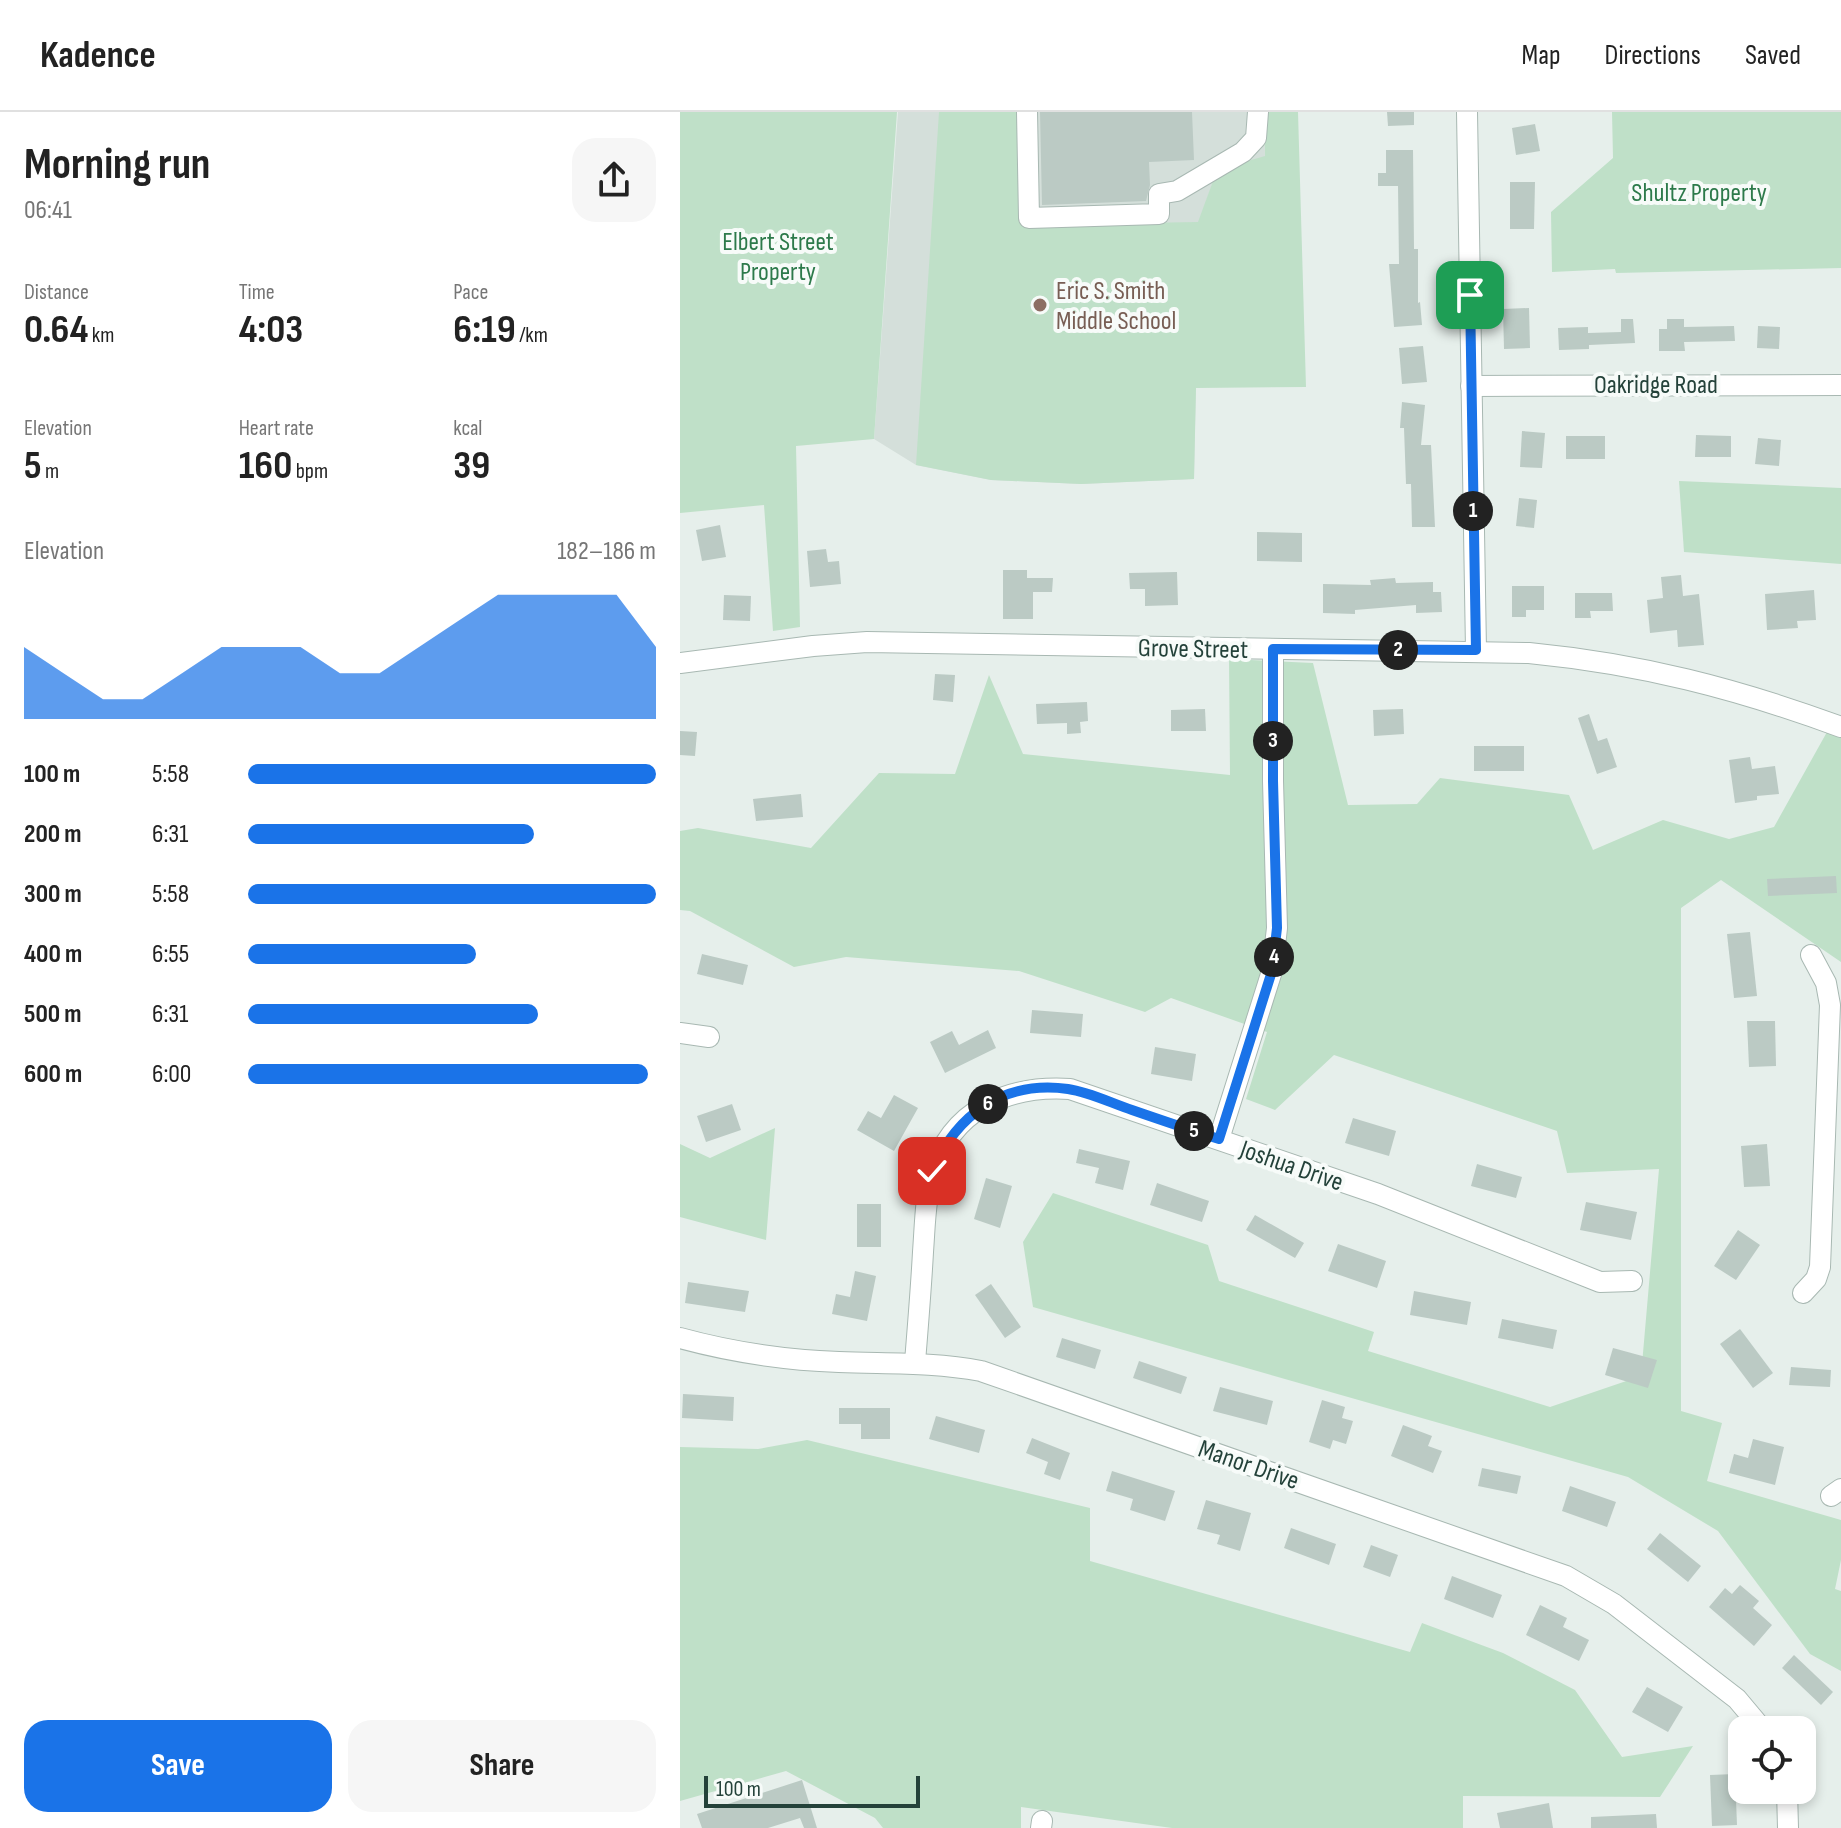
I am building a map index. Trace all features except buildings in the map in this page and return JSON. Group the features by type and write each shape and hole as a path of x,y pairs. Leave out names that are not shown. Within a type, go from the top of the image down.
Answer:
{"street":[{"path":"1027,112 1029,218 1159,214 1159,194 1177,191 1243,152 1256,138 1258,112"},
{"path":"1467,112 1476,650"},
{"name":"Oakridge Road","path":"1471,386 1841,385"},
{"name":"Grove Street","path":"680,663 867,642 1476,650 1581,658 1645,668 1734,690 1841,727"},
{"path":"1219,1139 1272,971 1277,928 1273,649"},
{"path":"1803,1293 1816,1279 1820,1267 1833,1122 1829,999 1820,968 1811,955"},
{"path":"680,1033 709,1037"},
{"name":"Joshua Drive","path":"915,1362 932,1171 953,1134 982,1107 1021,1090 1042,1087 1070,1089 1378,1194 1600,1282 1632,1281"},
{"name":"Manor Drive","path":"680,1338 782,1357 948,1365 1000,1377 1566,1576 1614,1604 1737,1699 1751,1716"},
{"path":"1787,1804 1788,1828"}],"shaded area":[{"name":"Eric S. Smith Middle School","path":"898,112 1264,112 1265,157 1217,170 1199,222 1194,479 1081,484 991,480 916,465 874,439"}],"green space":[{"name":"Elbert Street Property","path":"680,112 897,112 874,439 796,446 800,627 773,631 764,505 680,513"},
{"name":"Eric S. Smith Middle School","path":"939,112 1021,112 1022,225 1198,222 1217,170 1265,156 1264,112 1298,112 1306,387 1196,388 1194,479 1081,484 991,480 916,465"},
{"name":"Shultz Property","path":"1612,112 1841,112 1841,268 1552,272 1551,212 1613,158"},
{"path":"1679,481 1841,488 1841,564 1684,552"},
{"path":"1229,659 1313,663 1348,805 1417,804 1440,778 1569,795 1593,850 1663,820 1729,839 1774,827 1832,723 1841,727 1841,962 1721,880 1681,908 1681,1411 1722,1423 1707,1481 1841,1520 1841,1560 1835,1589 1841,1591 1841,1671 1810,1654 1718,1531 1628,1477 1033,1307 1023,1242 1053,1193 1208,1245 1219,1281 1374,1332 1368,1351 1550,1407 1641,1376 1659,1169 1567,1173 1557,1131 1334,1055 1275,1110 1246,1099 1267,1032 1171,998 1145,1012 1019,971 846,957 794,967 690,911 680,910 680,831 698,828 811,848 879,773 955,774 989,675 1023,754 1230,775"},
{"path":"775,1128 766,1240 680,1217 680,1144 710,1158"},
{"path":"807,1440 1090,1508 1090,1561 1410,1652 1422,1623 1503,1653 1575,1690 1622,1757 1693,1746 1660,1797 1463,1796 1463,1828 1172,1828 1021,1807 1021,1828 883,1828 875,1818 786,1771 680,1801 680,1447 758,1449"}],"place":[{"name":"Eric S. Smith Middle School","path":"1040,305"}],"route":[{"path":"932,1171 941,1151 966,1119 999,1097 1042,1087 1070,1089 1219,1139 1272,971 1277,928 1273,649 1476,650 1470,295"}]}
